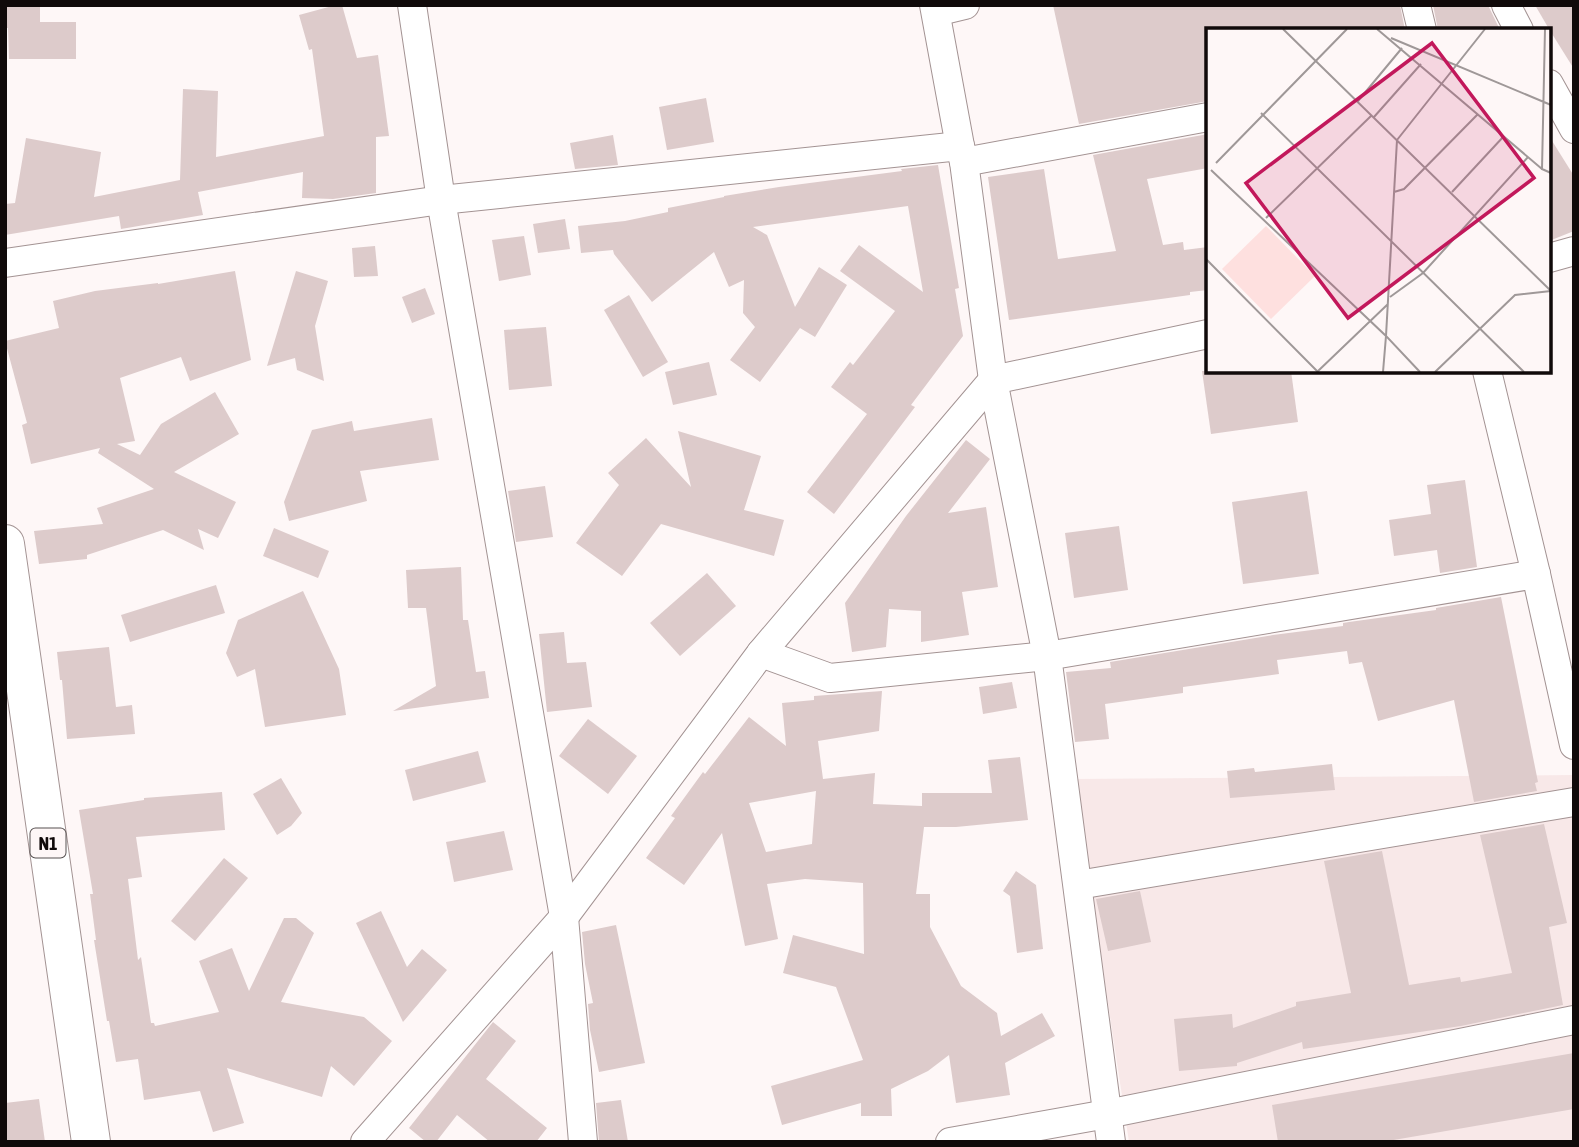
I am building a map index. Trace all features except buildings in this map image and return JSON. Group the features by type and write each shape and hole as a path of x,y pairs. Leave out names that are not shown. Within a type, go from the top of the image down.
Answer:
{"highway":[{"name":"N1","path":"5,544 91,1142"}],"street":[{"path":"412,5 441,200 564,917 583,1142"},
{"path":"965,5 935,9 962,154 993,380 1047,656 1111,1142"},
{"path":"1416,5 1422,28"},
{"path":"1506,5 1519,28"},
{"path":"1551,88 1574,129"},
{"path":"5,262 441,200 962,154 1206,117"},
{"path":"1551,257 1574,251"},
{"path":"365,1142 564,917 761,653 993,380 1206,334"},
{"path":"1487,373 1574,746"},
{"path":"761,653 830,678 1047,656 1536,574"},
{"path":"1078,885 1574,802"},
{"path":"950,1142 1107,1114 1574,1020"}],"shaded area":[{"path":"1574,775 1574,1142 1129,1142 1074,779"}]}
